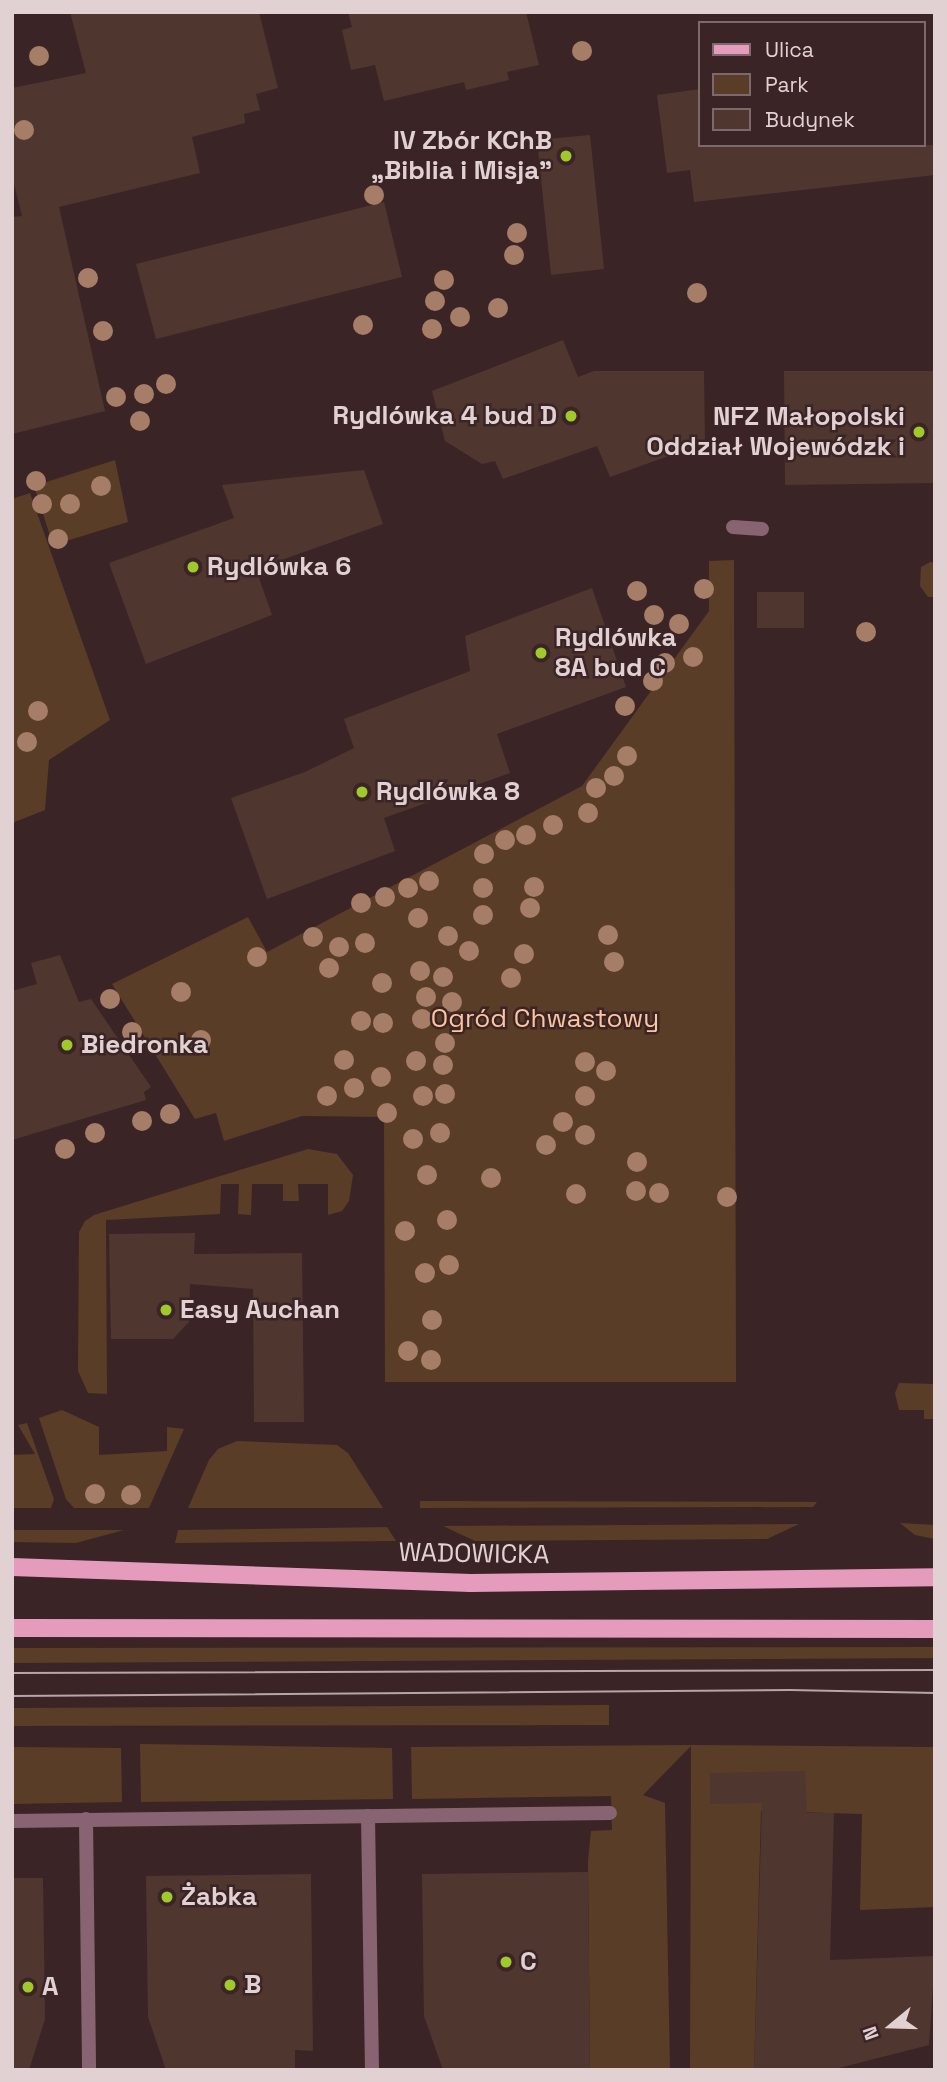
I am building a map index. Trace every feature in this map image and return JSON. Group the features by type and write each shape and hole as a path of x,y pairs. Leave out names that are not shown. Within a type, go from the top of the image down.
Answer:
{"main road":[{"name":"WADOWICKA","path":"12,1567 471,1583 935,1577"},
{"path":"12,1628 935,1629"}],"lane":[{"path":"733,527 762,529"},
{"path":"12,1821 610,1813"},
{"path":"368,1816 372,2070"},
{"path":"86,1819 89,2070"}],"green space":[{"path":"115,460 128,522 53,545 34,486"},
{"path":"30,493 110,720 49,760 45,810 12,823 12,499"},
{"name":"Ogród Chwastowy","path":"734,560 736,1382 385,1382 384,1117 302,1116 224,1141 216,1113 195,1119 112,984 248,917 267,952 582,786 709,611 709,561"},
{"path":"930,562 935,563 935,597 928,597 920,586 921,567"},
{"path":"308,1149 337,1154 353,1175 349,1201 342,1211 328,1215 328,1184 298,1184 299,1201 283,1201 283,1184 252,1184 251,1215 238,1214 239,1184 221,1184 220,1214 106,1220 107,1394 88,1393 78,1371 79,1232 85,1221 94,1215"},
{"path":"899,1383 935,1384 935,1419 924,1419 924,1410 899,1410 895,1393"},
{"path":"62,1410 99,1427 99,1455 167,1451 167,1427 184,1429 149,1508 74,1508 66,1499 39,1418"},
{"path":"27,1423 54,1499 51,1508 12,1508 12,1455 35,1454 18,1425"},
{"path":"237,1441 337,1445 348,1453 383,1508 188,1508 209,1460 218,1449"},
{"path":"420,1501 817,1502 813,1507 420,1508"},
{"path":"900,1523 935,1525 935,1539 915,1535"},
{"path":"799,1524 767,1539 475,1541 443,1526"},
{"path":"387,1527 396,1541 175,1543 178,1530"},
{"path":"12,1530 124,1530 76,1543 12,1542"},
{"path":"935,1647 935,1658 12,1663 12,1648"},
{"path":"609,1705 609,1725 12,1726 12,1708"},
{"path":"140,1744 392,1748 393,1799 141,1802"},
{"path":"692,1745 935,1747 935,1907 860,1910 862,1814 761,1811 754,2070 690,2070 691,1746 643,1795 665,1803 670,2070 590,2070 588,1861 591,1831 612,1830 611,1796 412,1799 411,1747"},
{"path":"12,1747 121,1748 122,1802 12,1804"}],"building":[{"path":"70,12 259,12 278,88 256,94 260,110 244,114 245,123 192,137 200,173 59,207 105,411 12,434 12,217 22,216 12,176 12,88 86,73"},
{"path":"348,12 526,12 539,65 507,72 509,80 466,90 464,82 384,101 375,65 351,70 342,30 352,27"},
{"path":"698,89 698,147 935,145 935,175 694,202 690,170 667,173 657,95"},
{"path":"590,135 604,269 551,275 537,140"},
{"path":"384,202 402,277 156,339 136,264"},
{"name":"Rydlówka 4 bud D","path":"563,340 578,377 594,371 704,371 705,443 610,477 597,446 503,479 495,461 482,464 445,441 432,391"},
{"path":"784,371 935,371 935,483 785,485"},
{"name":"Rydlówka 6","path":"364,470 383,524 273,563 276,571 259,578 272,615 146,664 109,563 234,518 222,485"},
{"name":"Rydlówka 8","path":"592,588 626,687 497,734 510,773 384,818 395,851 267,899 231,798 305,772 354,748 344,719 470,671 465,636"},
{"path":"757,592 804,592 804,628 757,628"},
{"name":"Biedronka","path":"60,955 79,1002 91,999 151,1087 144,1092 146,1100 12,1140 12,991 37,984 31,963"},
{"path":"195,1233 194,1254 302,1253 304,1422 254,1422 253,1289 190,1284 189,1322 173,1339 111,1339 109,1234"},
{"path":"805,1771 807,1813 834,1813 830,1960 935,1956 929,2045 831,2070 754,2070 762,1803 710,1804 710,1773"},
{"name":"C","path":"588,1872 590,2070 443,2070 424,2016 422,1874"},
{"name":"B","path":"311,1874 313,2051 295,2050 295,2070 166,2070 148,2017 146,1876"},
{"name":"A","path":"12,1878 43,1878 45,2019 29,2070 12,2070"}],"tram line":[{"path":"12,1673 935,1670"},
{"path":"12,1696 790,1690 935,1693"}],"place":[{"name":"IV Zbór KChB „Biblia i Misja”","path":"566,156"},
{"name":"Rydlówka 4 bud D","path":"571,416"},
{"name":"NFZ Małopolski Oddział Wojewódzk i","path":"919,432"},
{"name":"Rydlówka 6","path":"193,567"},
{"name":"Rydlówka 8A bud C","path":"541,653"},
{"name":"Rydlówka 8","path":"362,792"},
{"name":"Biedronka","path":"67,1045"},
{"name":"Easy Auchan","path":"166,1310"},
{"name":"Żabka","path":"167,1897"},
{"name":"C","path":"506,1962"},
{"name":"B","path":"230,1985"},
{"name":"A","path":"28,1987"}]}
